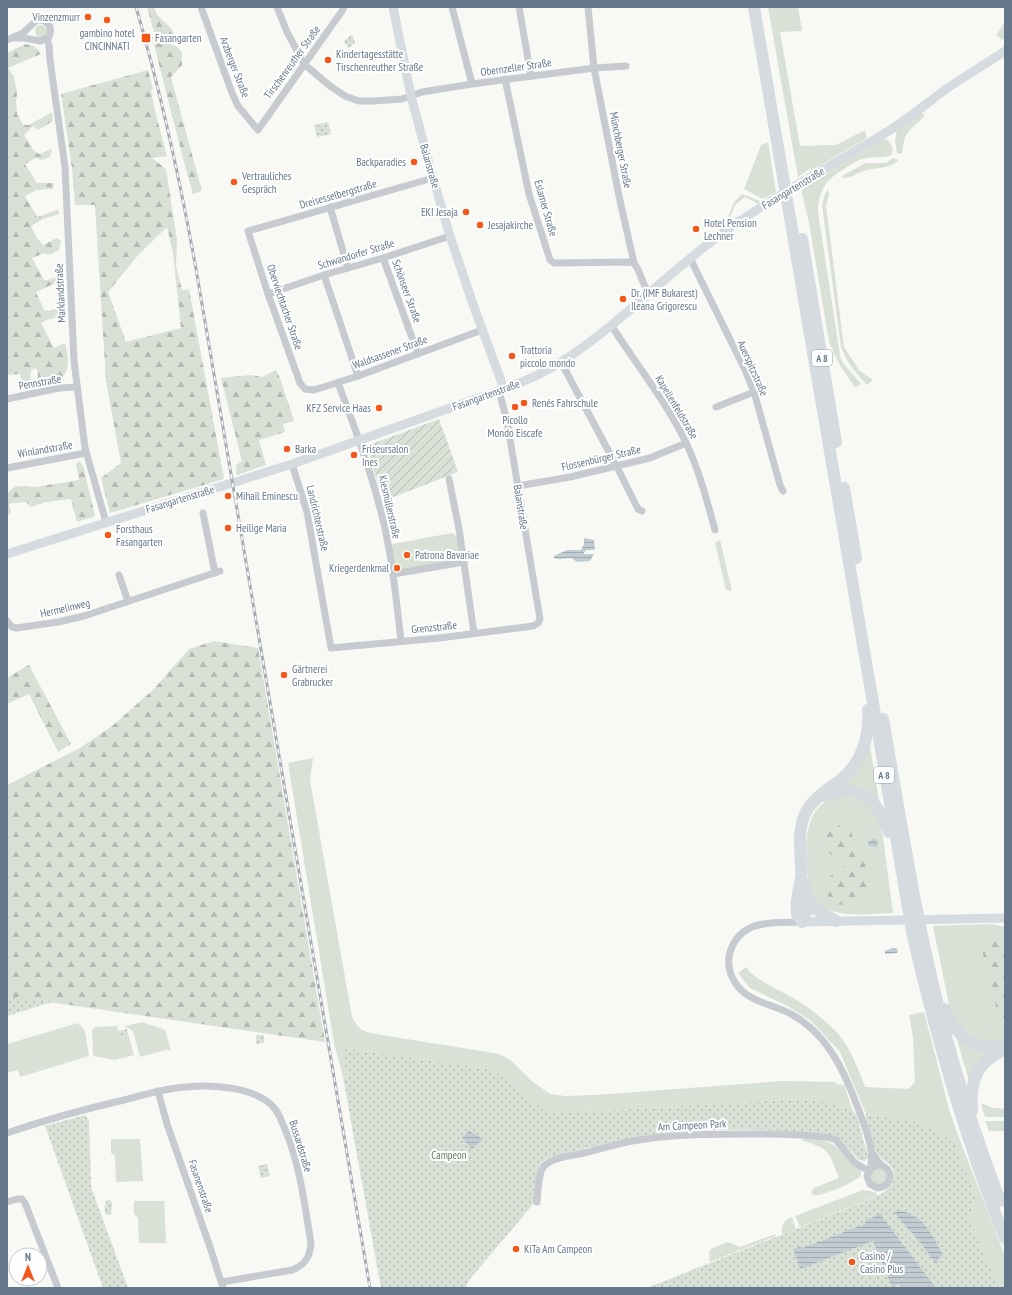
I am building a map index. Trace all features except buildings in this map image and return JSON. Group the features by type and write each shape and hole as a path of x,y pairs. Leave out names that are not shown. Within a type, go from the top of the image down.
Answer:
{"highway":[{"name":"A 8","path":"754,7 900,866 911,902"},
{"name":"A 8","path":"762,7 911,902 932,1018 966,1109"},
{"path":"802,922 798,915 799,884 801,877 800,841 802,824 808,809 852,769 862,750 867,731 868,713 866,692 869,684"},
{"path":"820,797 838,792 852,791 872,801 879,809 884,819 900,866"},
{"path":"801,877 805,884 808,902 807,911 802,922"},
{"path":"808,902 817,910 836,921"},
{"name":"A 8","path":"918,936 928,960 966,1109"},
{"path":"928,960 943,1006 956,1031 967,1040 981,1047 996,1048 1005,1045"},
{"path":"1005,1049 987,1059 976,1073 966,1109 970,1130 1005,1238"},
{"path":"970,1130 1005,1216"}],"street":[{"name":"Arzberger Straße","path":"201,7 238,106 258,130"},
{"path":"276,7 304,64"},
{"name":"Tirschenreuther Straße","path":"258,130 344,7"},
{"name":"Balanstraße","path":"393,7 411,96 433,178 450,236 501,390 540,619 538,623"},
{"path":"452,7 472,84"},
{"path":"519,7 531,76"},
{"name":"Münchberger Straße","path":"588,7 594,68 619,196 634,263 642,282 649,293"},
{"path":"37,20 47,22 50,26 51,31 41,40 10,39 30,28 37,20"},
{"path":"30,28 30,33 41,40"},
{"name":"Marklandstraße","path":"41,40 49,45 65,167 74,361 77,387 86,453 106,522"},
{"name":"Fasangartenstraße","path":"7,554 292,464 520,383 560,362 611,325 690,258 730,228 813,175 888,131 947,89 1005,51"},
{"name":"Obernzeller Straße","path":"304,64 330,86 345,96 352,99 365,101 402,98 422,92 505,79 594,68 626,66"},
{"name":"Eslarner Straße","path":"505,79 529,194 550,260 554,263 634,263"},
{"name":"Dreisesselbergstraße","path":"248,231 433,178"},
{"path":"330,207 348,268"},
{"name":"Oberviechtacher Straße","path":"248,231 268,294 300,383 305,389"},
{"name":"Schwandorfer Straße","path":"268,294 450,236"},
{"name":"Schönseer Straße","path":"383,258 418,354"},
{"name":"Auerspitzstraße","path":"690,258 745,370 754,392 783,491"},
{"path":"324,275 358,376"},
{"name":"Kapellenfeldstraße","path":"611,325 676,422 701,478 715,530"},
{"name":"Waldsassener Straße","path":"305,389 314,390 338,383 482,330"},
{"path":"560,362 638,509 642,512"},
{"name":"Kiesmüllerstraße","path":"338,383 366,460 382,514 393,574 401,641"},
{"name":"Pennstraße","path":"7,399 59,388 77,387"},
{"path":"716,407 754,392"},
{"name":"Flossenbürger Straße","path":"518,486 570,477 650,458 686,443"},
{"name":"Winlandstraße","path":"7,468 86,453"},
{"name":"Landrichterstraße","path":"292,464 307,512 331,648"},
{"path":"448,478 464,562 474,633"},
{"name":"Hermelinweg","path":"7,621 12,627 16,628 58,622 84,616 218,572 203,513"},
{"path":"393,574 464,562"},
{"path":"119,574 128,601"},
{"name":"Grenzstraße","path":"331,648 533,626 538,623"},
{"path":"871,1151 881,1165 888,1169 890,1176 888,1183 883,1187 874,1187 870,1184 867,1176 870,1169 871,1151 862,1119 838,1061 832,1051 814,1031 792,1015 744,993 736,984 730,974 729,961 730,953 735,940 746,930 762,924 1005,918"},
{"name":"Bussardstraße","path":"7,1133 70,1113 186,1086 217,1086 246,1092 261,1098 270,1104 279,1115 297,1166 311,1243 310,1252 305,1262 292,1270 223,1285"},
{"name":"Fasanenstraße","path":"158,1092 223,1285"},
{"name":"Am Campeon Park","path":"537,1202 540,1173 543,1167 548,1163 562,1158 644,1139 720,1134 775,1134 826,1137 836,1140 855,1163 870,1169"},
{"path":"855,1163 866,1164 871,1159"},
{"path":"870,1169 876,1165 881,1165"},
{"path":"7,1202 22,1199 25,1203 58,1288"}],"green space":[{"path":"147,7 154,7 158,16 171,28 175,37 168,41 167,44 176,46 182,52 182,65 171,77 202,191 193,194 152,37 155,36"},
{"path":"768,7 798,7 802,31 780,32 800,146 836,145 865,130 867,138 812,170 811,168 798,177"},
{"path":"1005,22 1005,38 1002,40 996,35"},
{"path":"41,25 45,27 47,31 45,35 41,37 37,35 35,31 37,27"},
{"path":"351,35 354,37 353,39 355,41 354,44 348,48 344,41"},
{"path":"25,44 34,47 41,54 8,68 14,77 17,93 17,114 23,125 29,125 52,112 53,121 38,130 33,126 24,135 34,151 39,154 52,149 50,157 41,160 36,158 25,164 37,183 54,183 53,189 36,190 25,196 37,217 57,210 59,211 59,214 43,219 31,226 36,237 43,245 57,238 61,241 59,250 50,255 44,253 32,258 44,280 63,277 62,280 36,292 44,310 48,311 62,307 65,309 66,315 41,323 54,348 63,344 66,345 68,361 66,372 60,379 52,384 41,386 37,383 38,372 36,368 31,370 30,383 28,387 23,387 20,374 7,375 7,53"},
{"path":"148,70 153,89 151,90 155,111 167,156 152,158 166,169 177,240 176,266 182,290 189,289 224,479 110,513 101,478 121,463 106,381 95,205 75,205 72,168 61,94","holes":["167,227 173,253 181,328 126,342 108,292 139,254"]},
{"path":"922,113 925,116 905,137 901,154 897,153 895,141 897,130"},
{"path":"328,122 331,134 317,137 314,125"},
{"path":"886,139 889,141 893,149 891,155 861,159 832,177 825,185 818,205 840,355 842,362 861,384 855,387 840,365 829,341 809,223 801,189 851,157 880,140"},
{"path":"768,142 776,192 763,199 744,189 761,145"},
{"path":"893,158 899,160 891,165 863,171 850,177 840,177 866,163 886,163"},
{"path":"828,189 829,195 826,205 844,347 859,370 873,380 867,385 849,363 841,347 822,205"},
{"path":"742,194 760,201 758,204 745,197 736,204 725,225 734,202"},
{"path":"276,370 294,421 283,424 285,432 259,440 266,465 237,475 236,465 242,461 221,378 251,375 262,377"},
{"path":"439,419 458,472 383,501 367,447"},
{"path":"80,461 84,469 95,516 77,522 71,499 46,502 31,507 26,502 9,504 11,513 7,515 7,493 16,486 35,487 79,480 76,464"},
{"path":"452,533 457,536 461,557 459,561 395,571 391,547 393,544"},
{"path":"720,540 732,591 726,590 715,542"},
{"path":"214,641 258,648 325,1042 7,996 7,785 80,748 112,726 154,689 189,649"},
{"path":"29,665 71,744 58,752 29,694 7,704 7,678"},
{"path":"869,740 880,806 834,788"},
{"path":"313,758 310,780 352,1017 361,1029 376,1034 499,1054 509,1059 533,1082 550,1094 565,1096 595,1095 783,1081 836,1082 836,1084 844,1085 853,1111 820,1101 799,1099 566,1113 548,1112 523,1097 502,1076 488,1069 343,1048 347,1076 343,1077 334,1043 288,763"},
{"path":"846,796 861,800 871,806 879,817 893,913 848,914 837,912 826,909 817,904 811,896 806,845 811,820 816,810 825,802","holes":["847,824 850,846 856,852 863,853 822,883 847,863 847,856 842,855 843,828"]},
{"path":"837,824 843,828 847,824 852,835 850,846 856,852 863,853 870,893 863,902 855,905 835,904 823,890 822,883 847,863 846,856 833,856 822,847 825,832"},
{"path":"991,924 1005,927 1005,938 979,938 997,1009 1002,1017 1003,1025 1005,1026 1005,1042 984,1044 967,1036 951,1014 933,926"},
{"path":"979,938 1005,938 1005,1026 1003,1025 1002,1017 997,1010"},
{"path":"746,967 762,981 800,1002 839,1034 851,1053 865,1087 909,1089 915,1082 913,1037 909,1015 924,1012 949,1109 1005,1256 1005,1288 999,1288 969,1218 976,1197 936,1130 916,1122 866,1114 840,1052 811,1021 789,1007 750,988 738,973"},
{"path":"7,996 52,1002 7,1016"},
{"path":"142,1022 165,1030 171,1050 165,1050 140,1057 133,1031 125,1026"},
{"path":"78,1023 85,1031 89,1056 20,1077 18,1070 7,1073 7,1044"},
{"path":"117,1026 121,1039 129,1037 134,1055 115,1060 93,1056 92,1030 95,1027"},
{"path":"127,1029 129,1037 120,1039 119,1031"},
{"path":"256,1035 264,1035 264,1043 256,1044"},
{"path":"956,1036 992,1051 969,1081"},
{"name":"Campeon","path":"342,1048 488,1069 502,1076 523,1097 548,1112 566,1113 799,1099 820,1101 853,1111 857,1116 868,1157 865,1161 859,1160 837,1137 828,1134 736,1130 690,1131 645,1136 561,1154 548,1158 541,1163 538,1169 535,1202 470,1279 465,1288 381,1288 343,1077 347,1076"},
{"path":"981,1103 993,1108 1005,1109 1005,1117 985,1117"},
{"path":"866,1114 916,1122 936,1130 955,1145 976,1198 969,1218 999,1288 647,1288 874,1198 888,1189 894,1180 894,1170 876,1152 866,1119"},
{"path":"85,1115 89,1121 91,1187 128,1288 103,1288 45,1126"},
{"path":"985,1121 1005,1121 1005,1131 989,1131"},
{"path":"111,1139 140,1139 143,1181 116,1182 115,1156 111,1153"},
{"path":"801,1140 824,1141 835,1146 852,1164 861,1170 861,1176 852,1182 823,1194 813,1195 811,1193 814,1188 839,1178 833,1162 827,1152 818,1146"},
{"path":"267,1164 270,1176 261,1178 258,1166"},
{"path":"879,1167 885,1170 888,1178 882,1185 873,1184 870,1174 871,1171"},
{"path":"863,1190 875,1192 878,1196 800,1227 795,1216"},
{"path":"107,1200 110,1200 112,1203 111,1214 106,1215 105,1203"},
{"path":"134,1201 164,1201 166,1243 139,1243 138,1218 134,1214"},
{"path":"792,1217 796,1229 782,1234 784,1224"},
{"path":"773,1235 776,1236 710,1262 709,1252 712,1248 728,1242 740,1247"}],"shaded area":[{"path":"584,538 594,540 595,550 586,550 583,554 594,554 590,561 577,562 571,558 554,558 554,556 567,550 581,550 584,544"},
{"path":"876,839 878,845 876,847 868,846 868,842"},
{"path":"896,948 898,950 897,953 885,954 885,951"},
{"path":"469,1131 483,1139 472,1149 462,1138"},
{"path":"901,1211 909,1213 922,1221 931,1233 942,1253 936,1264 894,1212"},
{"path":"881,1214 936,1288 901,1288 899,1284 892,1287 873,1241 800,1269 793,1249 799,1247 803,1248 865,1224 866,1220"}],"railway":[{"path":"136,7 154,72 169,137 196,269 370,1288"}],"place":[{"name":"Vinzenzmurr","path":"88,17"},
{"name":"gambino hotel CINCINNATI","path":"107,20"},
{"name":"Fasangarten","path":"146,38"},
{"name":"Kindertagesstätte Tirschenreuther Straße","path":"328,60"},
{"name":"Backparadies","path":"414,162"},
{"name":"Vertrauliches Gespräch","path":"234,182"},
{"name":"EKI Jesaja","path":"466,212"},
{"name":"Jesajakirche","path":"480,225"},
{"name":"Hotel Pension Lechner","path":"696,229"},
{"name":"Dr. (IMF Bukarest) Ileana Grigorescu","path":"623,299"},
{"name":"Trattoria piccolo mondo","path":"512,356"},
{"name":"Renés Fahrschule","path":"524,403"},
{"name":"Picollo Mondo Eiscafe","path":"515,407"},
{"name":"KFZ Service Haas","path":"379,408"},
{"name":"Barka","path":"287,449"},
{"name":"Friseursalon Ines","path":"354,455"},
{"name":"Mihail Eminescu","path":"228,496"},
{"name":"Heilige Maria","path":"228,528"},
{"name":"Forsthaus Fasangarten","path":"108,535"},
{"name":"Patrona Bavariae","path":"407,555"},
{"name":"Kriegerdenkmal","path":"397,568"},
{"name":"Gärtnerei Grabrucker","path":"284,675"},
{"name":"KiTa Am Campeon","path":"516,1249"},
{"name":"Casino / Casino Plus","path":"852,1262"}]}
